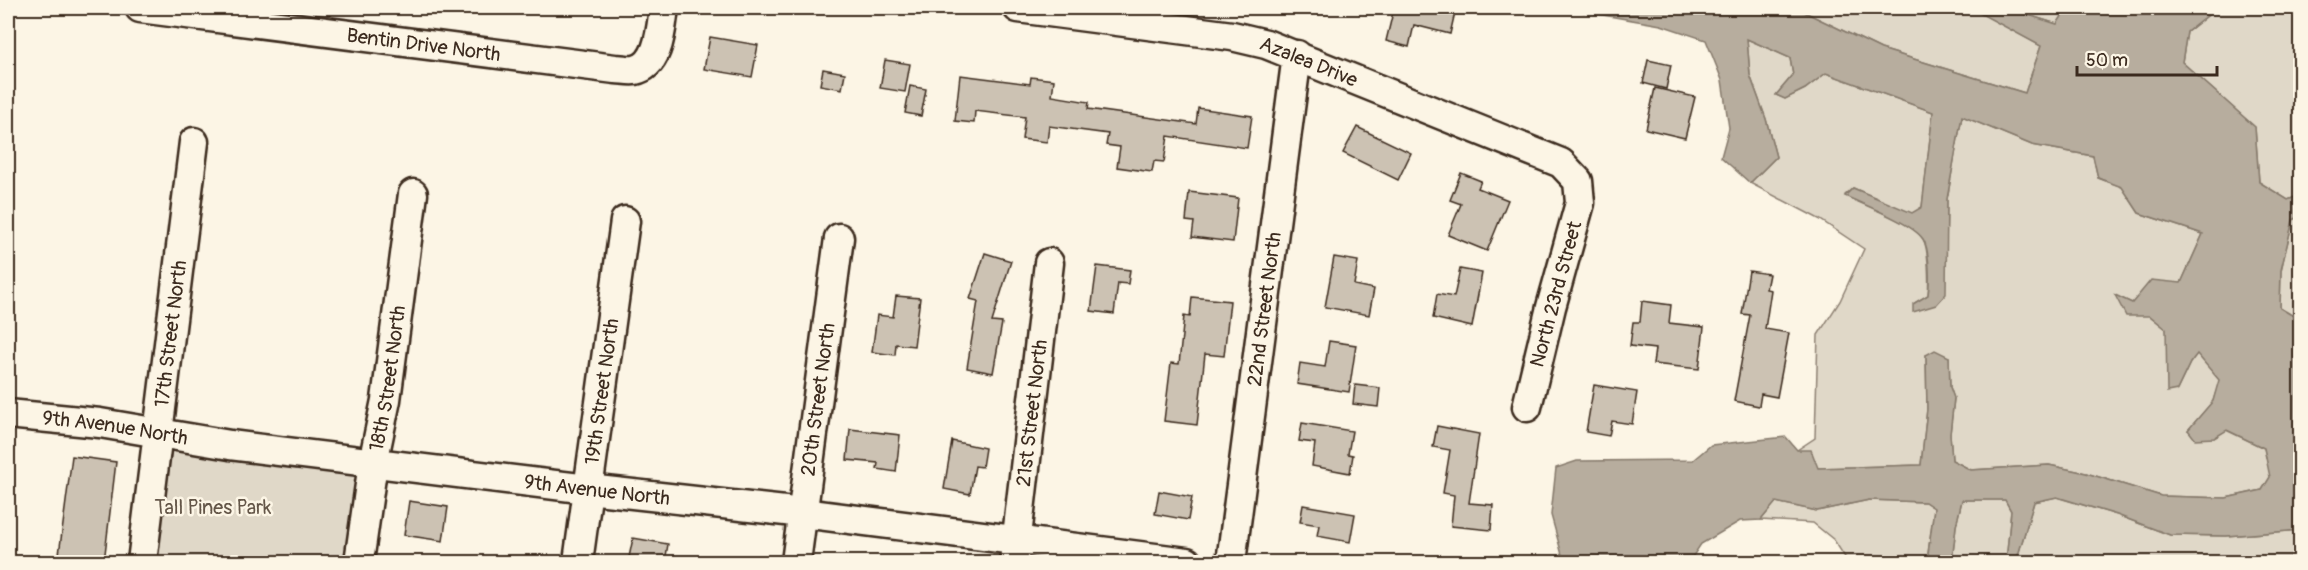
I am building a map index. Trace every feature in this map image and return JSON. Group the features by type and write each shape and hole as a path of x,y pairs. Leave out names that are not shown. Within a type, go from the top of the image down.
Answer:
{"street":[{"name":"Bentin Drive North","path":"140,8 637,70 650,59 658,47 664,8"},
{"name":"Azalea Drive","path":"1018,8 1232,36 1266,44 1561,163 1578,182"},
{"name":"22nd Street North","path":"1231,562 1297,55"},
{"name":"17th Street North","path":"142,562 194,142"},
{"name":"North 23rd Street","path":"1527,407 1551,307 1580,203 1578,182"},
{"name":"18th Street North","path":"360,562 373,463 386,400 413,194"},
{"name":"19th Street North","path":"578,562 625,221"},
{"name":"20th Street North","path":"796,562 838,238"},
{"name":"21st Street North","path":"1015,551 1049,264"},
{"name":"9th Avenue North","path":"8,414 100,423 230,446 803,513 1015,551 1187,562"}],"green space":[{"path":"1796,8 1976,8 1975,10 2041,46 2025,93 1881,49"},
{"path":"2006,8 2053,8 2065,13 2057,24"},
{"path":"2217,8 2300,8 2300,195 2288,200 2259,182 2255,127 2182,62 2187,32"},
{"path":"1747,39 1790,58 1793,75 1776,95 1785,99 1805,89 1826,73 1933,112 1922,207 1912,214 1853,188 1845,195 1899,221 1923,239 1927,258 1928,295 1913,304 1945,294 1947,199 1962,116 2032,145 2093,156 2098,178 2122,187 2139,213 2203,234 2181,283 2132,303 2116,296 2150,316 2166,329 2177,390 2197,353 2220,380 2213,401 2188,430 2214,438 2226,430 2264,448 2271,477 2262,490 2226,498 2161,496 2086,473 2049,465 1971,470 1952,460 1950,434 1954,399 1950,387 1949,357 1926,355 1927,409 1921,465 1818,468 1797,450 1815,438 1818,335 1840,301 1864,249 1819,219 1750,183 1776,157 1766,119 1750,75"},
{"path":"2300,216 2300,320 2280,308 2281,270 2293,220"},
{"name":"Tall Pines Park","path":"165,444 362,472 348,562 151,562"},
{"path":"2056,497 2117,515 2170,535 2226,536 2300,530 2300,562 2016,562 2034,502"},
{"path":"1869,500 1925,502 1934,508 1928,553 1935,562 1848,562 1834,540 1813,523 1761,520 1776,502 1817,511"},
{"path":"1962,500 2005,500 2011,511 2006,562 1952,562"}],"shaded area":[{"path":"1562,8 1796,8 1881,49 2025,93 2041,46 1974,10 1976,8 2006,8 2057,24 2064,13 2053,8 2217,8 2187,32 2182,62 2255,127 2259,182 2288,200 2300,195 2300,216 2293,220 2281,270 2280,308 2300,320 2300,530 2226,536 2170,535 2117,515 2057,497 2034,502 2016,562 2006,562 2011,511 2005,500 1962,500 1952,562 1935,562 1928,554 1934,508 1925,502 1869,500 1817,511 1776,502 1761,520 1740,521 1701,544 1689,562 1564,562 1551,515 1556,468 1577,461 1693,460 1711,445 1786,437 1797,450 1811,450 1818,468 1921,465 1927,409 1926,355 1935,350 1949,357 1950,387 1954,398 1950,434 1952,460 1971,470 2049,465 2086,473 2161,496 2226,498 2262,490 2270,477 2264,448 2227,430 2214,438 2195,439 2188,430 2213,401 2219,380 2197,354 2177,390 2167,392 2166,329 2150,316 2126,316 2115,295 2132,303 2151,280 2181,283 2203,234 2139,213 2122,187 2098,178 2093,156 2032,145 1962,116 1947,199 1946,294 1936,305 1913,312 1913,304 1928,295 1928,258 1923,239 1909,227 1845,196 1853,188 1912,213 1922,207 1933,112 1826,73 1805,89 1785,99 1776,95 1793,75 1790,58 1747,39 1750,75 1766,119 1776,157 1750,183 1721,157 1729,128 1722,80 1706,40 1661,25"}],"building":[{"path":"1394,8 1456,8 1450,34 1414,25 1409,47 1386,41"},
{"path":"710,37 758,45 752,77 704,69"},
{"path":"885,60 910,64 905,92 880,88"},
{"path":"1648,60 1671,65 1666,89 1643,83"},
{"path":"823,69 845,73 842,89 820,85"},
{"path":"960,75 1030,84 1031,77 1054,80 1052,96 1089,102 1088,109 1196,124 1198,108 1252,116 1247,148 1168,136 1164,162 1154,161 1152,172 1117,167 1120,147 1106,145 1108,134 1049,126 1047,142 1022,139 1025,117 975,111 974,123 955,121"},
{"path":"910,86 926,89 921,116 905,113"},
{"path":"1655,88 1695,97 1685,138 1646,129"},
{"path":"1357,127 1411,153 1398,180 1343,153"},
{"path":"1461,173 1481,181 1478,188 1508,200 1487,251 1448,235 1461,204 1450,200"},
{"path":"1189,192 1238,198 1233,242 1192,237 1194,222 1186,221"},
{"path":"985,253 1011,261 992,322 1002,323 993,373 967,368 978,301 970,299"},
{"path":"1334,257 1358,261 1354,285 1374,289 1369,315 1325,307"},
{"path":"1097,266 1130,270 1128,284 1118,283 1114,314 1091,311"},
{"path":"1460,269 1482,273 1472,327 1433,318 1437,294 1454,297"},
{"path":"1749,271 1769,274 1766,289 1771,290 1765,329 1789,333 1777,397 1761,394 1759,406 1734,401 1750,315 1742,314"},
{"path":"896,296 920,298 914,346 896,344 895,355 872,352 877,315 893,317"},
{"path":"1192,297 1230,301 1224,356 1205,354 1197,425 1164,421 1171,363 1179,364 1184,316 1190,317"},
{"path":"1642,301 1671,305 1669,323 1704,327 1699,369 1653,364 1655,349 1630,346 1633,322 1640,322"},
{"path":"1329,341 1356,345 1349,392 1297,384 1300,363 1325,367"},
{"path":"1355,385 1380,388 1378,407 1353,404"},
{"path":"1594,385 1637,392 1632,424 1612,421 1609,436 1586,432"},
{"path":"1302,423 1352,431 1348,454 1353,455 1350,473 1312,466 1315,443 1299,441"},
{"path":"1437,426 1479,434 1469,503 1493,505 1491,530 1451,526 1454,495 1443,493 1450,450 1433,447"},
{"path":"850,429 900,435 896,472 877,469 878,463 847,460"},
{"path":"952,441 985,448 982,467 975,466 970,494 944,489"},
{"path":"72,456 116,462 104,562 58,562"},
{"path":"1159,491 1192,497 1188,520 1155,514"},
{"path":"409,501 448,507 443,541 404,535"},
{"path":"1303,505 1355,514 1350,542 1317,536 1319,525 1300,522"},
{"path":"633,538 668,544 665,562 628,562"}]}
